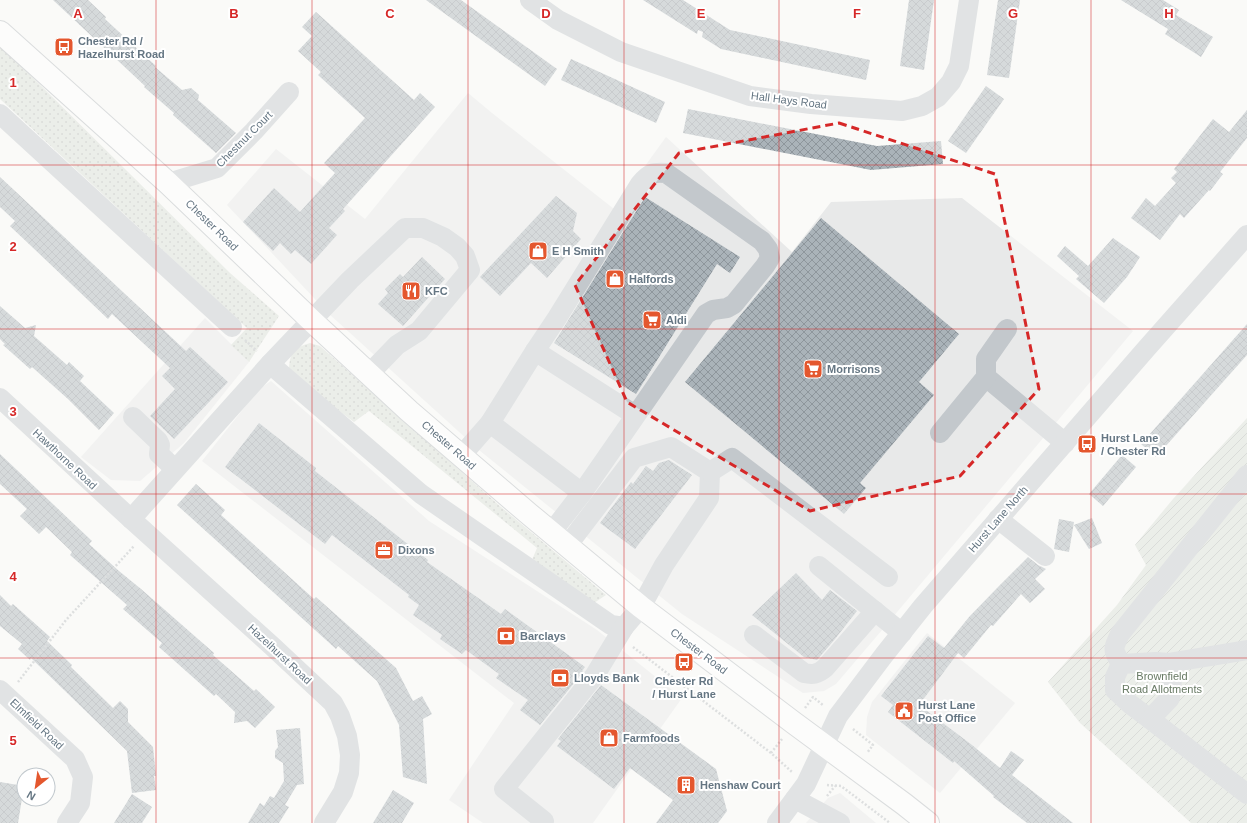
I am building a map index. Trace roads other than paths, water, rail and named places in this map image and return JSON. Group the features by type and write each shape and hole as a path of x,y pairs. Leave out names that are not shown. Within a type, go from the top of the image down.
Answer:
{"main road":[{"name":"Chester Road","path":"0,32 168,183 312,321 461,456 641,607 928,823"}],"street":[{"name":"Hall Hays Road","path":"530,0 558,20 621,52 750,96 811,104 902,111 922,106 938,97 951,82 959,66 969,0"},
{"name":"Chestnut Court","path":"168,183 216,168 254,131 289,92"},
{"path":"0,114 232,327"},
{"path":"461,456 490,423 534,351 557,318 645,178 655,172 666,173 762,241 768,249 770,258 765,266 734,304 727,308 713,310 706,314 582,493 559,539"},
{"path":"131,519 175,469 265,359 312,321 350,280 405,228 423,228 443,237 457,247 465,256 470,270 419,331 397,346 369,374"},
{"name":"Hurst Lane North","path":"777,823 801,792 838,716 844,707 923,606 1247,235"},
{"path":"940,433 986,377 986,359 1007,329"},
{"path":"534,351 635,415"},
{"path":"265,359 421,494 611,625 624,626"},
{"path":"986,377 1064,443"},
{"name":"Hawthorne Road","path":"0,398 131,519"},
{"path":"133,417 158,441 160,445 159,454 175,469"},
{"path":"490,423 582,493"},
{"path":"559,539 634,458 671,447 710,472"},
{"path":"710,472 732,458 888,577"},
{"path":"544,821 504,789 595,674 624,626 641,607 664,565 709,498 710,472"},
{"path":"1121,664 1115,652 1114,646 1120,634 1247,474"},
{"name":"Hazelhurst Road","path":"131,519 333,703 340,716 347,736 350,756 349,773 343,792 324,823"},
{"path":"998,519 1045,556"},
{"path":"819,566 902,633"},
{"path":"754,636 804,673 812,675 819,673 825,668 875,611"},
{"path":"1121,664 1156,662 1168,663 1247,650"},
{"path":"1150,719 1170,698 1172,678 1168,663"},
{"path":"1121,664 1115,677 1115,690 1130,704 1247,794"},
{"name":"Elmfield Road","path":"3,693 75,759 83,777 80,803 67,823"},
{"path":"801,792 840,823"}],"place":[{"name":"Chester Rd / Hazelhurst Road","path":"64,47"},
{"name":"E H Smith","path":"538,251"},
{"name":"Halfords","path":"615,279"},
{"name":"KFC","path":"411,291"},
{"name":"Aldi","path":"652,320"},
{"name":"Morrisons","path":"813,369"},
{"name":"Hurst Lane / Chester Rd","path":"1087,444"},
{"name":"Dixons","path":"384,550"},
{"name":"Barclays","path":"506,636"},
{"name":"Chester Rd / Hurst Lane","path":"684,662"},
{"name":"Lloyds Bank","path":"560,678"},
{"name":"Hurst Lane Post Office","path":"904,711"},
{"name":"Farmfoods","path":"609,738"},
{"name":"Henshaw Court","path":"686,785"}],"park label":[{"name":"Brownfield Road Allotments","path":"1162,682"}]}
